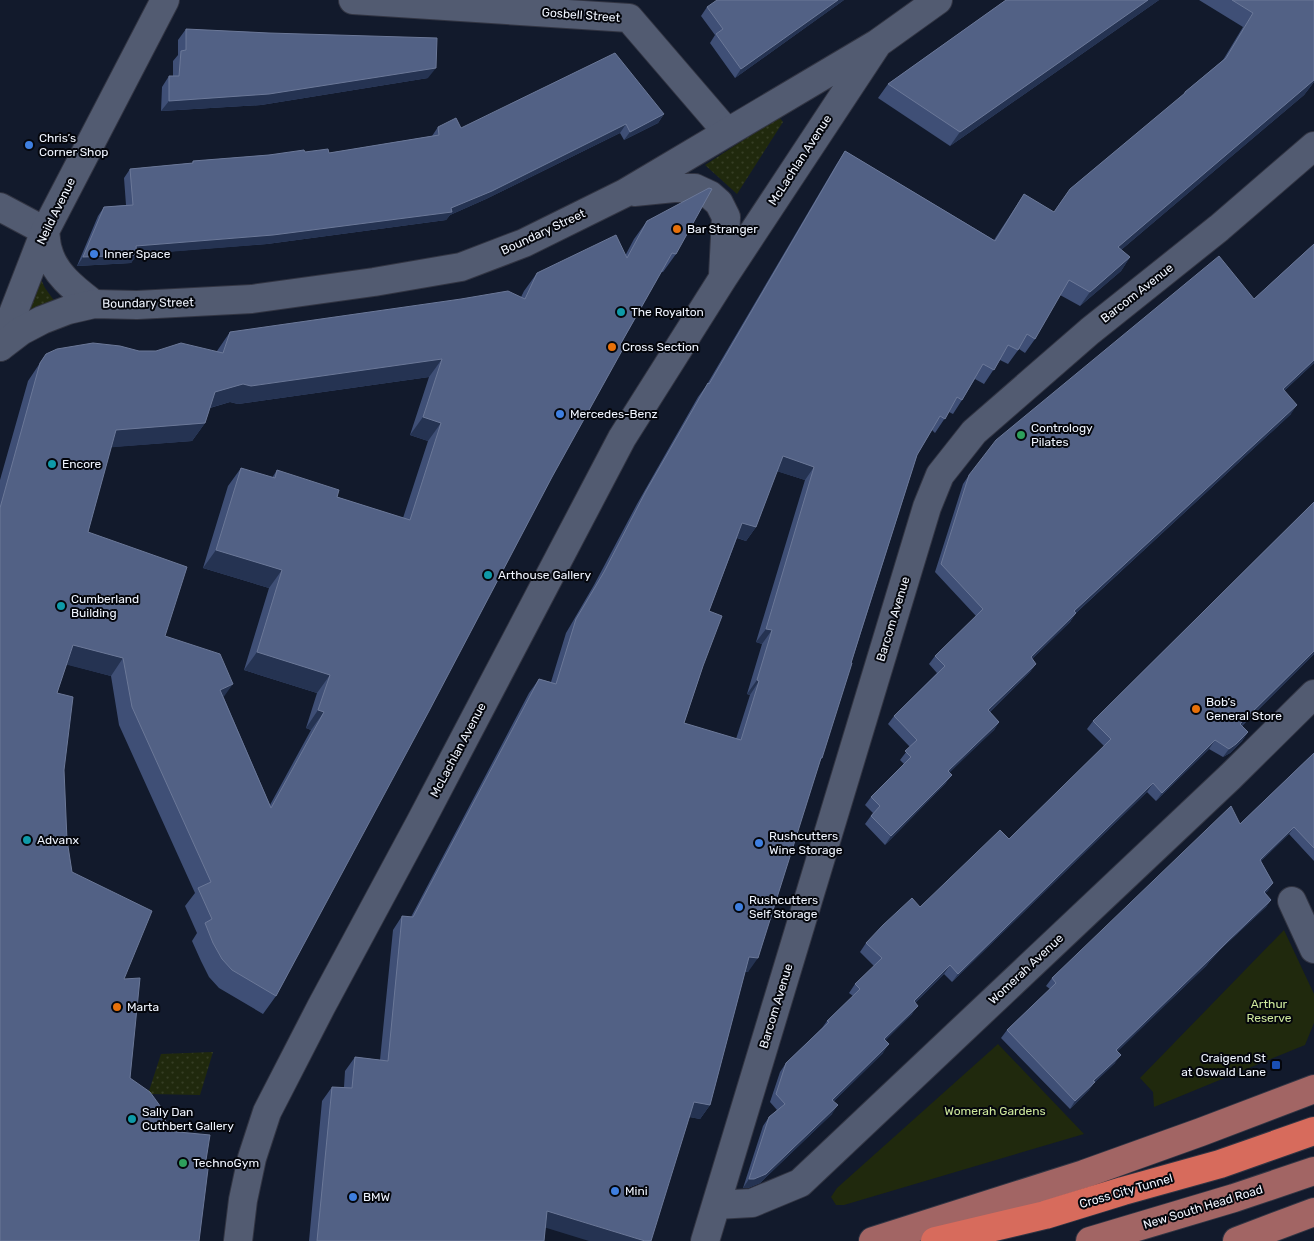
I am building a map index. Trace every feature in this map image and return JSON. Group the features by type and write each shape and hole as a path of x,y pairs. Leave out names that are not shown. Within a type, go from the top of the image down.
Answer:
{"highway":[{"name":"Cross City Tunnel","path":"935,1241 1045,1215 1220,1164 1314,1131"}],"main road":[{"path":"873,1241 1084,1174 1201,1132 1314,1088"},
{"name":"New South Head Road","path":"1090,1241 1234,1198 1314,1171"},
{"path":"1237,1241 1314,1212"}],"street":[{"name":"Neild Avenue","path":"0,347 45,230 165,0"},
{"name":"Gosbell Street","path":"353,0 629,18 727,132"},
{"name":"Boundary Street","path":"0,347 21,331 42,320 68,310 94,304 138,306 252,299 374,282 461,267 524,243 625,193 878,43 938,0"},
{"name":"McLachlan Avenue","path":"238,1241 243,1200 252,1158 267,1112 622,438 723,278 878,43"},
{"name":"Barcom Avenue","path":"705,1241 927,507 940,475 974,432 1090,330 1219,228 1314,146"},
{"name":"McLachlan Avenue","path":"625,193 695,188 710,195 719,203 726,217 723,278"},
{"path":"0,208 45,230"},
{"name":"Boundary Street","path":"45,230 48,252 60,274 94,304"},
{"name":"Womerah Avenue","path":"716,1205 752,1203 800,1183 1230,777 1314,694"},
{"path":"1292,901 1314,948"}],"green space":[{"path":"779,117 783,122 737,194 705,165"},
{"path":"37,271 45,288 58,306 17,322"},
{"name":"Arthur Reserve","path":"1284,930 1314,994 1314,1023 1305,1045 1154,1107 1153,1092 1140,1078"},
{"name":"Womerah Gardens","path":"998,1044 1084,1134 844,1205 836,1205 831,1197 837,1188"},
{"path":"213,1052 200,1095 148,1094 161,1054"}],"building":[{"path":"717,0 838,0 741,69 716,34 723,29 707,7"},
{"path":"1006,0 1148,0 960,132 888,84"},
{"path":"1232,0 1314,0 1314,80 1118,247 1130,257 1090,292 1069,280 1035,339 1027,334 1018,350 1008,345 994,370 983,364 962,400 957,397 945,419 940,416 917,455 758,958 749,957 710,1105 694,1102 651,1241 645,1241 547,1211 544,1241 317,1241 332,1087 352,1088 355,1057 388,1061 402,916 413,917 539,679 556,684 576,619 708,383 845,151 995,241 1024,194 1054,212 1070,189 1226,58 1253,13","holes":["783,456 814,467 766,629 772,630 741,740 684,723 722,616 709,611 742,523 756,527"]},
{"path":"186,29 437,38 436,68 269,94 169,101 169,76 179,76 181,51 186,50"},
{"path":"615,53 664,114 630,132 626,124 492,191 451,208 452,212 273,235 136,246 137,255 83,257 104,207 133,205 130,169 304,150 305,152 328,149 329,153 439,135 438,127 456,118 461,128"},
{"path":"709,188 712,189 676,254 672,253 620,345 624,347 552,477 276,996 232,970 222,959 213,943 205,923 212,919 198,888 211,882 132,707 123,658 73,645 57,693 73,697 64,770 67,840 72,872 152,911 124,979 140,978 130,1078 150,1092 163,1110 168,1131 210,1135 206,1160 209,1161 199,1241 0,1241 0,508 40,363 46,354 57,349 93,343 120,346 139,351 156,351 181,343 223,353 230,332 508,291 525,299 537,273 616,235 627,258 647,221","holes":["442,359 423,417 441,423 410,520 337,497 339,490 277,470 275,478 241,468 216,550 282,570 257,652 330,675 318,710 324,712 271,808 220,690 233,684 220,654 165,636 187,567 88,532 116,430 205,423 215,392 243,384 251,386"]},
{"path":"1314,244 1314,360 1283,389 1297,405 1074,611 1076,613 1031,657 1036,664 988,710 999,722 948,771 952,775 891,836 871,816 880,806 871,797 911,757 905,751 917,740 894,716 945,666 935,656 983,609 941,564 969,475 996,440 1219,256 1254,299"},
{"path":"1314,502 1314,651 1240,724 1248,732 1229,749 1215,740 1162,793 1153,783 958,974 950,965 914,1001 918,1006 884,1039 889,1044 832,1100 838,1105 766,1174 749,1179 769,1117 785,1104 776,1094 786,1063 860,989 855,984 882,958 866,943 912,898 920,907 1000,830 1009,839 1111,739 1093,721"},
{"path":"1314,753 1314,848 1294,827 1260,860 1273,883 1264,892 1271,900 1116,1050 1121,1055 1075,1101 1007,1030 1056,983 1052,978 1231,806 1240,824"}],"place":[{"name":"Chris’s Corner Shop","path":"29,145"},
{"name":"Bar Stranger","path":"677,229"},
{"name":"Inner Space","path":"94,254"},
{"name":"The Royalton","path":"621,312"},
{"name":"Cross Section","path":"612,347"},
{"name":"Mercedes-Benz","path":"560,414"},
{"name":"Contrology Pilates","path":"1021,435"},
{"name":"Encore","path":"52,464"},
{"name":"Arthouse Gallery","path":"488,575"},
{"name":"Cumberland Building","path":"61,606"},
{"name":"Bob’s General Store","path":"1196,709"},
{"name":"Advanx","path":"27,840"},
{"name":"Rushcutters Wine Storage","path":"759,843"},
{"name":"Rushcutters Self Storage","path":"739,907"},
{"name":"Marta","path":"117,1007"},
{"name":"Craigend St at Oswald Lane","path":"1276,1065"},
{"name":"Sally Dan Cuthbert Gallery","path":"132,1119"},
{"name":"TechnoGym","path":"183,1163"},
{"name":"Mini","path":"615,1191"},
{"name":"BMW","path":"353,1197"}]}
